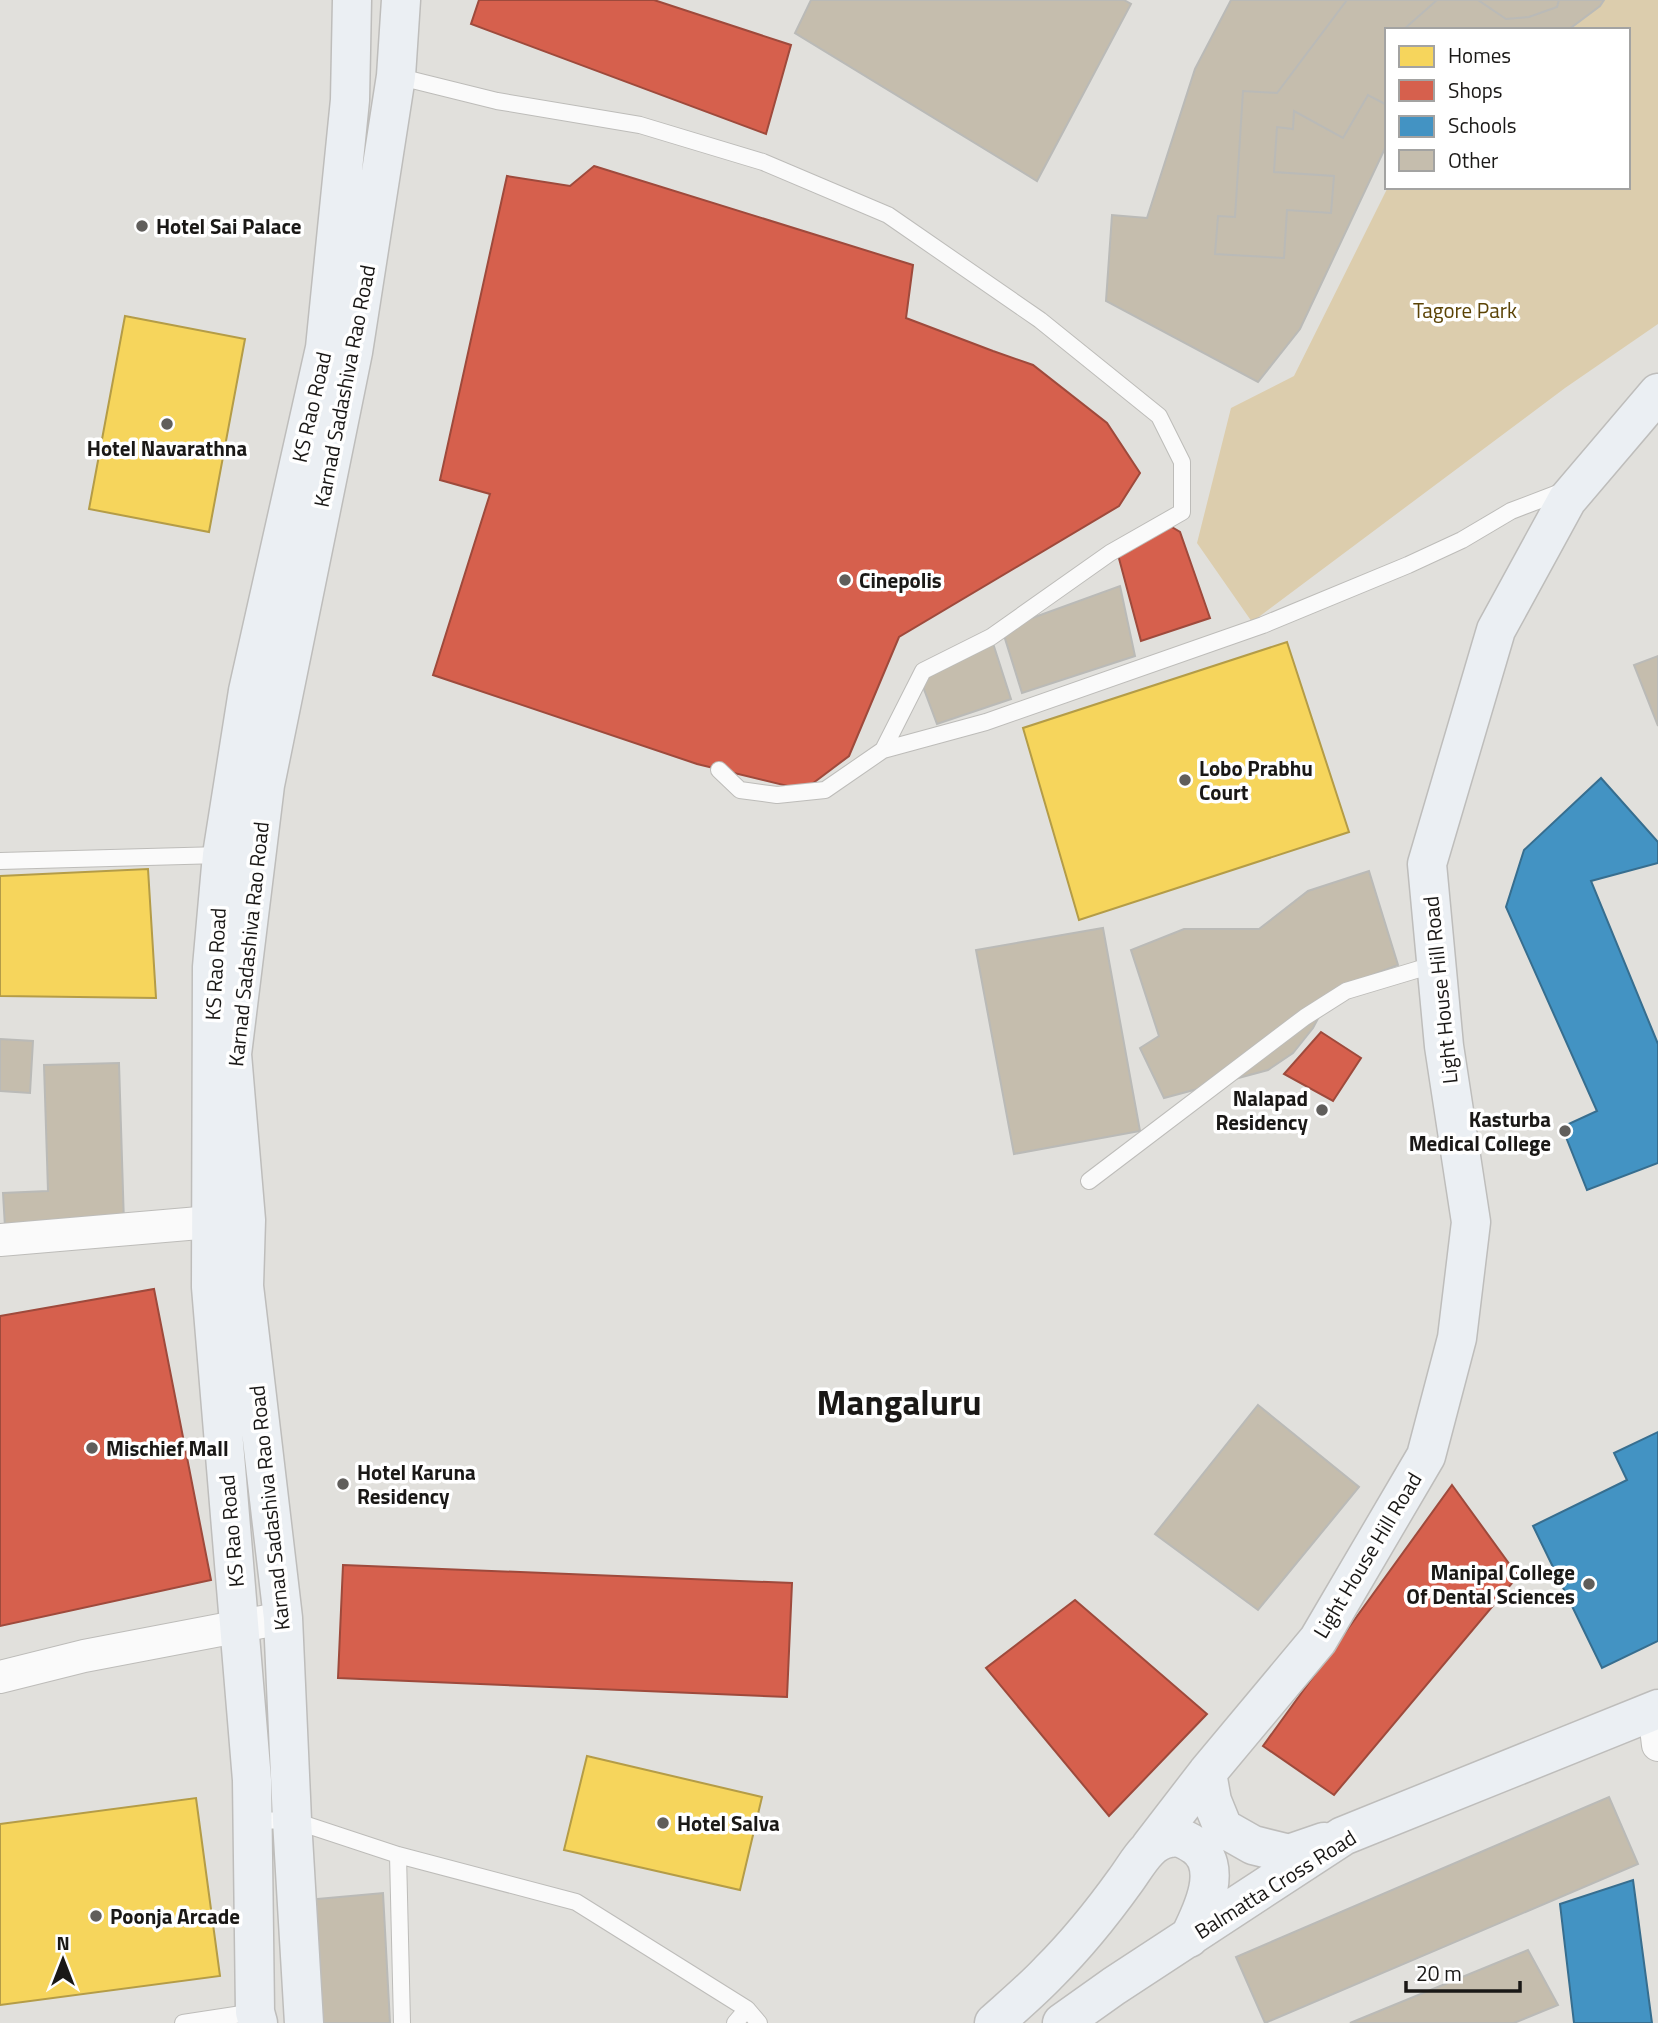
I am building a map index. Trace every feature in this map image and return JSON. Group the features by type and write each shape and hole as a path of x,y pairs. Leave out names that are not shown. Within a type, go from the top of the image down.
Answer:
{"main road":[{"name":"KS Rao Road","path":"257,2017 252,1780 211,1287 212,967 222,855 248,691 325,348 350,100 352,0"},
{"name":"Karnad Sadashiva Rao Road","path":"304,2023 283,1618 244,1286 246,1220 232,1054 265,785 353,352 396,76 401,0"},
{"name":"Light House Hill Road","path":"994,2023 1050,1971 1107,1905 1207,1773 1318,1640 1426,1456 1457,1338 1471,1222 1444,1046 1427,864 1496,630 1567,500 1658,393"},
{"name":"Balmatta Cross Road","path":"1062,2023 1343,1836 1657,1722"},
{"path":"1207,1773 1212,1801 1223,1828 1253,1845 1289,1854 1343,1836"},
{"path":"1150,1847 1167,1838 1181,1837 1199,1848 1209,1864 1207,1895 1189,1938"}],"street":[{"path":"0,1240 211,1222"},
{"path":"0,1677 84,1656 283,1618"}],"lane":[{"path":"396,76 497,102 640,125 763,162 888,215 1040,320 1160,416 1182,462 1182,512 1111,553 991,637 923,671 883,750"},
{"path":"719,770 740,790 777,795 825,790 883,750 986,722 1262,625 1408,565 1462,540 1511,511 1579,485"},
{"path":"0,861 222,855"},
{"path":"1089,1181 1305,1017 1346,991 1436,964"},
{"path":"252,1821 292,1820 398,1856 576,1902 747,2009 759,2023"},
{"path":"398,1856 402,2023"},
{"path":"735,2023 747,2009"},
{"path":"183,2023 257,2017"}],"green space":[{"name":"Tagore Park","path":"1583,0 1658,0 1658,324 1565,388 1252,622 1197,543 1231,408 1294,376 1387,189 1630,189 1630,28 1520,28"}],"building: Homes":[{"name":"Hotel Navarathna","path":"125,316 245,339 209,532 89,509"},
{"name":"Lobo Prabhu Court","path":"1287,642 1349,832 1079,920 1023,728"},
{"path":"148,869 156,998 0,996 0,876"},
{"name":"Hotel Salva","path":"587,1756 762,1797 740,1890 564,1850"},
{"name":"Poonja Arcade","path":"196,1798 220,1976 0,2005 0,1824"}],"building: Shops":[{"path":"479,0 654,0 791,45 766,134 471,24"},
{"path":"594,166 913,265 906,318 1033,365 1107,423 1140,473 1119,506 899,637 849,756 804,790 697,764 433,675 490,494 440,480 507,176 570,186"},
{"path":"1160,520 1180,532 1210,618 1141,641 1117,551"},
{"path":"1321,1032 1361,1058 1333,1101 1284,1074"},
{"name":"Mischief Mall","path":"154,1289 211,1580 0,1626 0,1316"},
{"path":"1452,1485 1518,1576 1334,1795 1263,1746"},
{"path":"343,1565 792,1583 787,1697 338,1678"},
{"path":"1075,1600 1207,1714 1109,1816 986,1668"}],"building: Schools":[{"path":"1601,778 1658,842 1658,863 1591,881 1658,1044 1658,1163 1587,1190 1562,1127 1597,1111 1506,907 1524,850"},
{"path":"1658,1432 1658,1641 1602,1668 1533,1526 1627,1480 1614,1453"},
{"path":"1633,1880 1652,2023 1574,2023 1560,1904"}],"building: Other":[{"path":"811,0 1124,0 1131,4 1037,181 795,33"},
{"path":"1231,0 1604,0 1571,28 1385,28 1385,148 1300,329 1258,382 1106,301 1112,215 1147,218 1195,69"},
{"path":"1347,0 1437,0 1405,28 1385,28 1385,104 1368,95 1343,138 1294,111 1293,129 1277,127 1274,172 1334,176 1331,213 1287,210 1284,258 1215,254 1218,216 1235,217 1243,91 1277,93"},
{"path":"1478,0 1559,0 1557,7 1529,17 1506,19"},
{"path":"1120,586 1135,656 1022,693 1002,629"},
{"path":"991,637 1011,699 937,724 919,676"},
{"path":"1658,656 1658,726 1634,665"},
{"path":"1369,871 1398,965 1333,990 1313,1028 1293,1053 1268,1070 1164,1098 1140,1048 1159,1036 1131,950 1184,929 1259,929 1308,891"},
{"path":"1103,928 1140,1131 1014,1154 976,950"},
{"path":"0,1039 33,1041 30,1093 0,1091"},
{"path":"119,1063 124,1224 5,1227 3,1193 48,1191 44,1065"},
{"path":"1258,1405 1359,1487 1258,1610 1155,1534"},
{"path":"1609,1797 1638,1864 1265,2023 1236,1957"},
{"path":"383,1893 390,2023 314,2023 307,1900"},
{"path":"1528,1950 1558,2005 1514,2023 1350,2023"}],"place":[{"name":"Hotel Sai Palace","path":"142,226"},
{"name":"Hotel Navarathna","path":"167,424"},
{"name":"Cinepolis","path":"845,580"},
{"name":"Lobo Prabhu Court","path":"1185,780"},
{"name":"Nalapad Residency","path":"1322,1110"},
{"name":"Kasturba Medical College","path":"1565,1131"},
{"name":"Mischief Mall","path":"92,1448"},
{"name":"Hotel Karuna Residency","path":"343,1484"},
{"name":"Manipal College Of Dental Sciences","path":"1589,1584"},
{"name":"Hotel Salva","path":"663,1823"},
{"name":"Poonja Arcade","path":"96,1916"}],"district":[{"name":"Mangaluru","path":"899,1402"}]}
